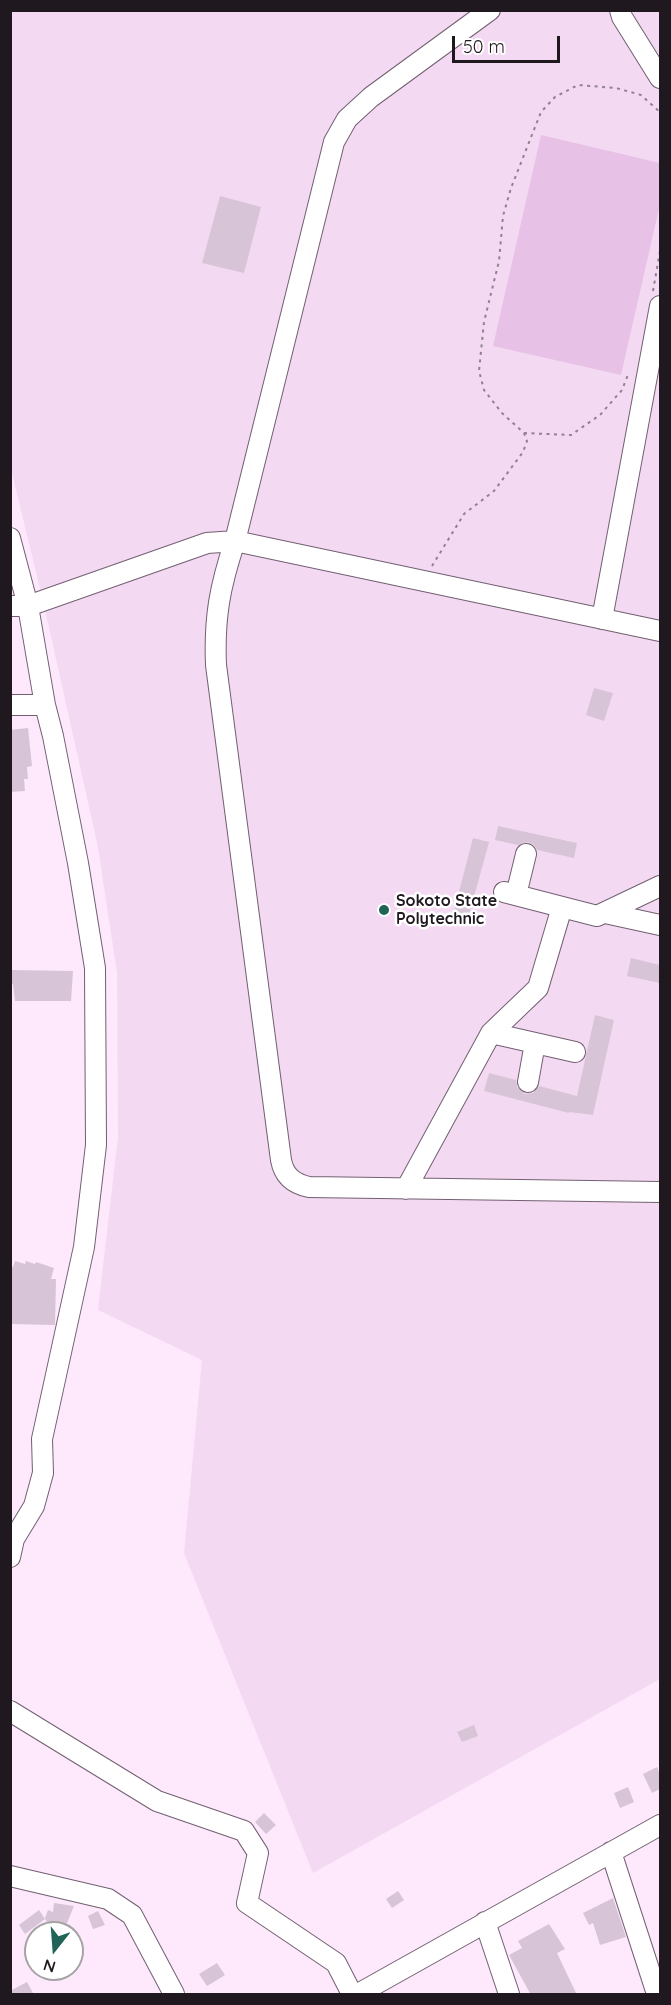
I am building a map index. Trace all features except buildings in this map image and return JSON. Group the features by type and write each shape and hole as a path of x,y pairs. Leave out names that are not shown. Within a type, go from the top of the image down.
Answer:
{"street":[{"path":"490,10 371,97 347,119 334,142 235,541 222,579 214,631 216,665 282,1167 295,1182 309,1187 660,1192"},
{"path":"620,10 622,17 660,78"},
{"path":"602,619 656,302"},
{"path":"10,538 19,606 53,736 95,968 96,1145 84,1247 42,1438 43,1473 34,1506 14,1539 10,1557"},
{"path":"19,606 207,543 235,541 660,631"},
{"path":"10,705 45,705"},
{"path":"526,854 510,894 597,916 660,886"},
{"path":"406,1189 491,1033 538,988 562,907"},
{"path":"604,913 660,925"},
{"path":"491,1033 575,1052"},
{"path":"528,1082 535,1043"},
{"path":"10,1711 157,1800 244,1831 258,1853 247,1903 336,1963 352,1995"},
{"path":"358,1995 660,1825"},
{"path":"611,1852 657,1995"},
{"path":"10,1876 108,1899 132,1915 174,1995"},
{"path":"485,1922 509,1995"}],"path":[{"path":"426,581 464,514 494,491 523,452 527,441 524,433 502,413 484,390 479,371 484,322 499,261 503,216 511,188 541,112 555,98 578,85 616,88 641,94 660,112"},
{"path":"656,302 660,251"},
{"path":"524,433 571,435 600,415 622,390 630,369"}],"shaded area":[{"name":"Sokoto State Polytechnic","path":"10,11 660,11 660,1679 313,1873 184,1553 202,1360 98,1310 118,1137 117,973 98,847 11,469"},
{"path":"541,135 660,163 660,204 621,375 493,346"}],"place":[{"name":"Sokoto State Polytechnic","path":"384,910"}]}
